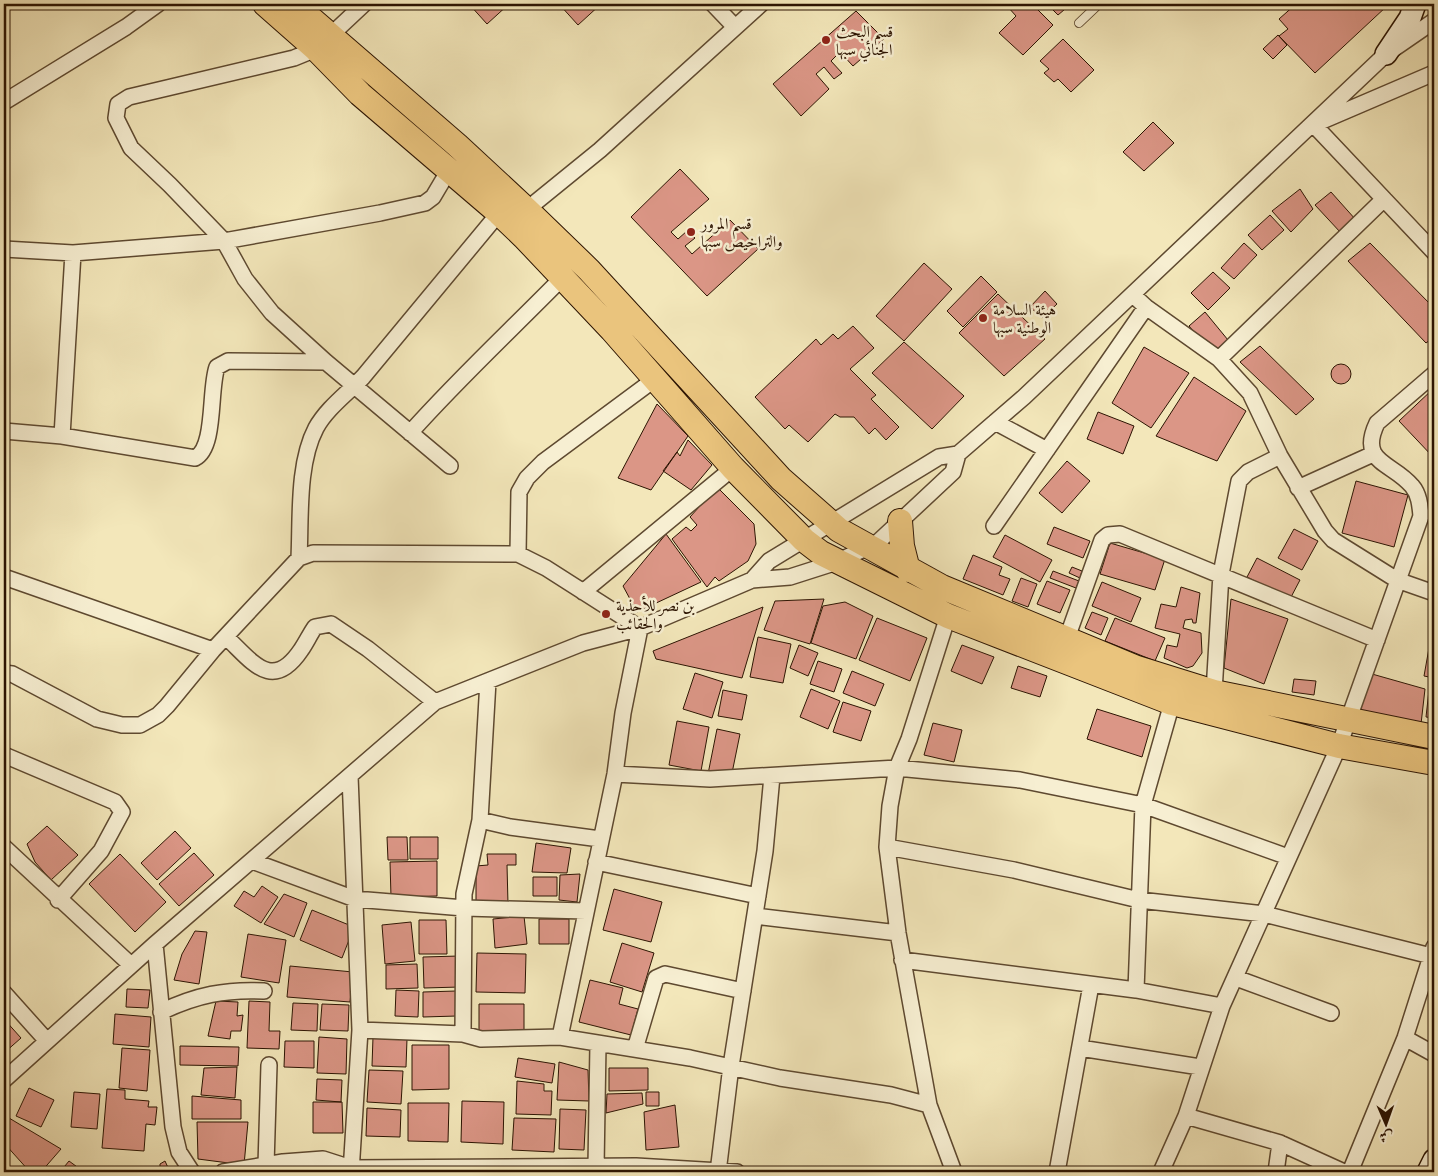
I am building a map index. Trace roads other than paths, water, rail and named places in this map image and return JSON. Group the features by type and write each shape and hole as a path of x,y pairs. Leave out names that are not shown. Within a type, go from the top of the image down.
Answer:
{"main road":[{"path":"265,4 323,42 457,145 562,278 612,330 733,468 804,540 837,562 948,616 1172,703 1339,746 1434,763"},
{"path":"294,4 360,94 449,170 589,270 781,479 832,525 942,588 1137,668 1214,692 1434,737"},
{"path":"900,521 902,546 908,570"}],"street":[{"path":"4,102 126,27 158,4"},
{"path":"364,4 323,42 294,58 128,97 118,104 116,118 130,148 170,185 224,241 256,294 272,313 326,362 450,466"},
{"path":"713,4 735,27"},
{"path":"299,558 302,484 309,445 316,427 512,215 600,150 761,4"},
{"path":"1386,54 1406,24 1414,4"},
{"path":"752,580 769,561 832,525 939,457 958,454 1133,295 1314,125 1386,54 1434,21"},
{"path":"1314,125 1434,73"},
{"path":"1314,125 1434,252"},
{"path":"4,249 73,253 224,241 380,214 425,203 433,197 449,170"},
{"path":"1219,359 1384,199"},
{"path":"62,436 73,253"},
{"path":"410,433 456,382 499,342 562,278"},
{"path":"1133,295 1146,307 1219,359 1250,393 1280,456 1298,488 1334,540 1397,580 1434,594"},
{"path":"994,526 1146,307"},
{"path":"4,431 62,436 194,458 200,456 206,446 212,379 217,367 228,361 326,362"},
{"path":"1161,1172 1186,1116 1200,1068 1222,1006 1339,746 1421,516 1420,501 1412,486 1373,454 1371,445 1377,423 1434,374"},
{"path":"518,554 519,492 527,478 543,462 655,379"},
{"path":"995,422 1047,450"},
{"path":"4,1080 131,965 435,702 583,643 640,628 752,580 790,577 837,562 878,542 953,472 958,454"},
{"path":"1298,488 1373,454"},
{"path":"1214,692 1221,574 1239,481 1248,472 1280,456"},
{"path":"583,592 733,468"},
{"path":"1067,638 1102,540 1108,535 1120,534 1221,574 1377,640"},
{"path":"4,673 12,674 96,719 132,726 146,722 167,706 213,650 299,558 313,554 340,552 421,555 518,554 546,568 640,628"},
{"path":"4,577 213,650"},
{"path":"948,616 910,739 897,768 890,806 888,847 902,960 930,1105 954,1172"},
{"path":"226,637 264,670 273,673 283,668 296,656 315,627 331,624 368,649 435,702"},
{"path":"560,1037 615,774 623,712 640,628"},
{"path":"463,1034 464,894 480,820 488,681"},
{"path":"1136,990 1143,805 1172,703"},
{"path":"4,755 115,802 122,812 101,851 58,900"},
{"path":"615,774 710,779 897,768 1020,780 1143,805 1288,856"},
{"path":"350,776 360,1030 351,1170"},
{"path":"718,1171 731,1066 765,851 772,776"},
{"path":"480,820 510,827 600,839"},
{"path":"4,847 58,900 131,965"},
{"path":"888,847 1014,870 1139,900 1264,914 1432,952 1405,1038 1350,1172"},
{"path":"252,861 355,899 464,908 586,912"},
{"path":"596,862 758,896"},
{"path":"755,916 898,933"},
{"path":"155,944 173,1127 179,1152 192,1172"},
{"path":"902,960 1136,990 1222,1006"},
{"path":"635,1049 656,978 665,974 743,991"},
{"path":"1236,978 1331,1013"},
{"path":"1057,1172 1091,985"},
{"path":"161,1012 188,999 210,993 239,990 264,991"},
{"path":"4,993 47,1041"},
{"path":"360,1030 463,1034 481,1039 560,1037 731,1066 780,1078 891,1096 930,1105"},
{"path":"1405,1038 1434,1054"},
{"path":"596,1166 598,1044"},
{"path":"1080,1048 1200,1068"},
{"path":"266,1165 269,1065"},
{"path":"1186,1116 1280,1143 1344,1172"},
{"path":"1276,1172 1280,1143"},
{"path":"223,1172 323,1159 351,1170 514,1169 596,1166 737,1172"},
{"path":"1428,1172 1434,1160"}],"lane":[{"path":"1080,23 1099,4"}],"place":[{"name":"قسم البحث الجنائي سبها","path":"826,40"},
{"name":"قسم المرور والتراخيص سبها","path":"691,232"},
{"name":"هيئة السلامة الوطنية سبها","path":"983,318"},
{"name":"بن نصر للأحذية والحقائب","path":"606,614"}]}
